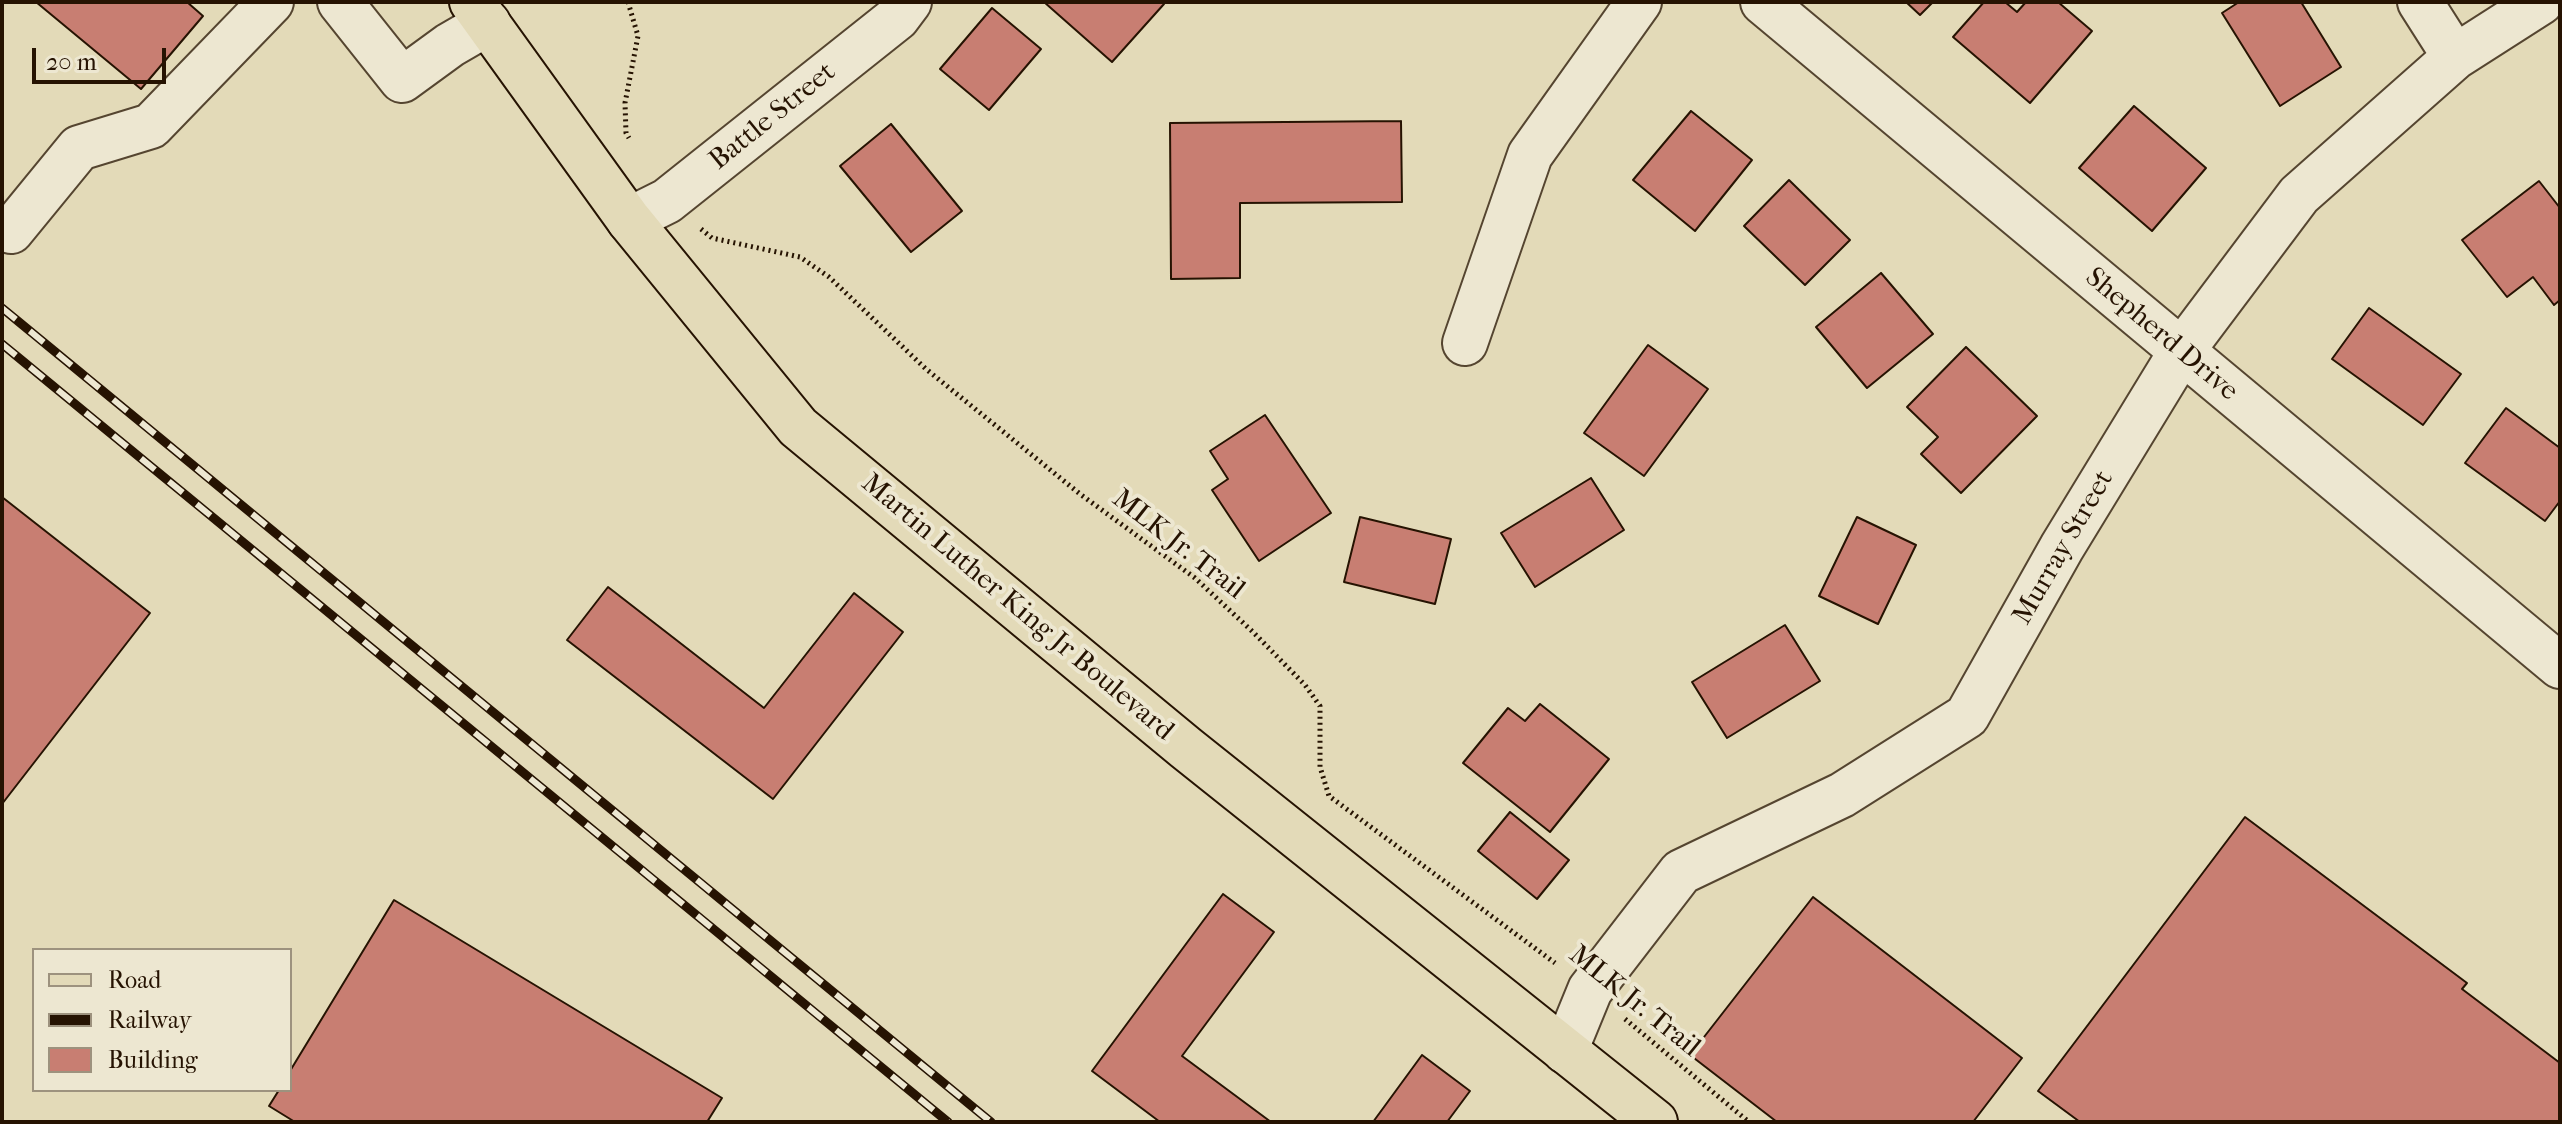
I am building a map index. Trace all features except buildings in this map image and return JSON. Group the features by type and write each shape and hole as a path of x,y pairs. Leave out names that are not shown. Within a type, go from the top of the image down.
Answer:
{"main road":[{"name":"Martin Luther King Jr Boulevard","path":"480,13 629,220 798,427 1186,748 1655,1122"}],"street":[{"path":"11,231 79,148 151,126 271,2"},
{"path":"340,2 402,80 450,45 480,13"},
{"name":"Battle Street","path":"629,220 667,201 897,18 909,2"},
{"path":"1465,343 1530,155 1639,2"},
{"name":"Shepherd Drive","path":"1763,2 2560,666"},
{"path":"2420,2 2455,57"},
{"name":"Murray Street","path":"1565,1051 1590,990 1681,872 1842,795 1967,716 2062,547 2181,352 2299,195 2455,57 2541,2"}],"path":[{"name":"MLK Jr. Trail","path":"628,2 638,36 625,103 626,133 667,201 712,238 800,257 829,277 938,379 1080,494 1195,578 1305,685 1320,706 1320,767 1329,796 1590,990 1749,1122"}],"railway":[{"path":"2,308 991,1122"},
{"path":"2,344 948,1122"}]}
